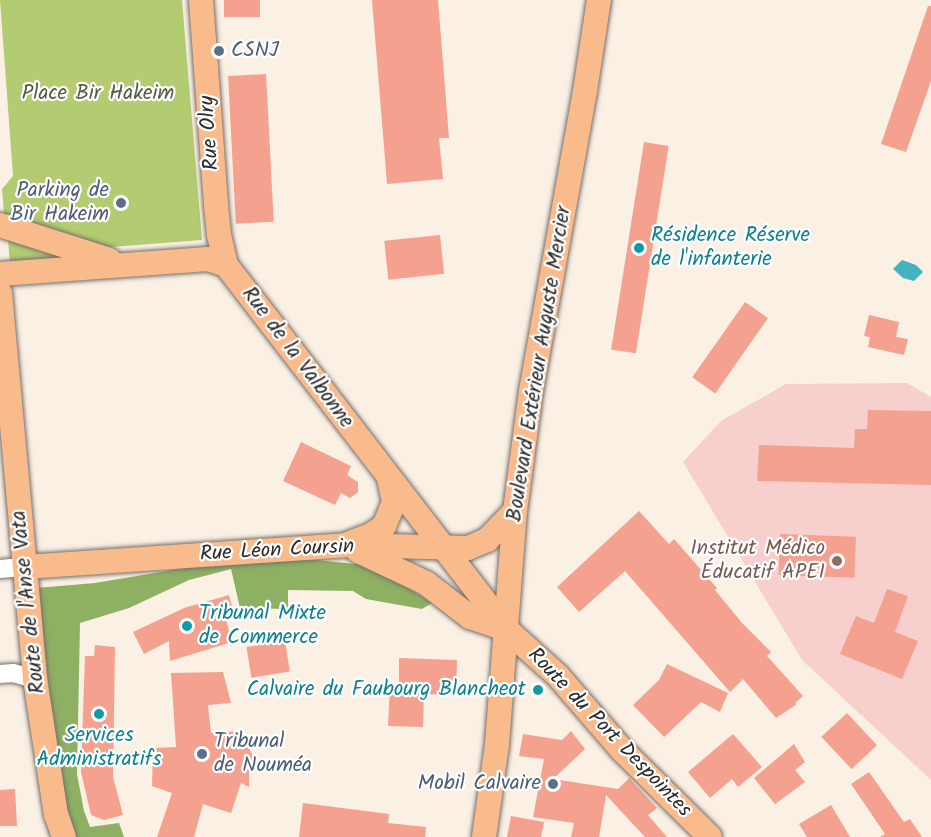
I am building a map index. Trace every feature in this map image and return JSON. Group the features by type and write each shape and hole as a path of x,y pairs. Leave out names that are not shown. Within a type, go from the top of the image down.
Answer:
{"main road":[{"name":"Rue Olry","path":"201,0 216,206 219,235 226,265"},
{"name":"Boulevard Extérieur Auguste Mercier","path":"484,837 497,744 515,511 531,391 585,92 599,0"},
{"path":"0,225 121,264"},
{"name":"Rue de la Valbonne","path":"0,274 208,259 226,265 507,630"},
{"name":"Route de l'Anse Vata","path":"0,293 35,680 56,814 64,837"},
{"path":"345,545 371,535 384,526 394,502 389,479"},
{"name":"Rue Léon Coursin","path":"25,567 345,545 468,548 488,540 515,511"},
{"path":"345,545 426,583 470,617 507,630"},
{"name":"Route du Port Despointes","path":"507,630 558,676 624,751 710,837"}],"street":[{"path":"0,569 25,567"},
{"path":"0,674 13,673 35,680"}],"shaded area":[{"name":"Institut Médico Éducatif APEI","path":"907,383 931,397 931,780 802,660 683,462 721,421 786,384"}],"green space":[{"name":"Place Bir Hakeim","path":"0,0 182,0 202,240 98,248 4,214 2,189 13,176"},
{"path":"8,238 63,256 62,261 10,266"},
{"path":"317,560 374,566 432,603 422,609 366,599 353,591 288,590 288,609 240,608 231,569 189,580 129,608 80,623 77,774 84,811 90,827 119,823 124,837 75,837 65,813 36,588 95,583 226,561"}],"water":[{"path":"902,260 916,265 923,272 914,281 903,278 893,269"}],"building":[{"path":"224,0 260,0 260,17 224,17"},
{"path":"372,0 438,0 449,138 439,138 443,179 387,184"},
{"path":"928,6 931,6 931,81 906,152 881,144"},
{"path":"266,74 274,222 236,224 228,76"},
{"name":"Résidence Réserve de l'infanterie","path":"644,142 669,146 636,353 611,349"},
{"path":"440,235 444,274 388,280 384,241"},
{"path":"745,302 768,318 715,393 692,377"},
{"path":"869,315 899,322 896,337 908,339 904,355 868,347 870,337 864,336"},
{"path":"868,410 931,411 931,485 757,481 759,445 854,448 855,429 867,429"},
{"path":"301,442 351,466 347,475 358,482 358,492 350,498 341,493 335,505 283,481"},
{"path":"639,511 669,544 674,539 717,588 715,590 742,623 771,652 767,656 803,696 795,703 797,704 776,718 743,679 730,692 625,571 579,612 557,587"},
{"path":"780,534 856,537 855,578 779,575"},
{"path":"887,589 908,596 895,632 918,641 902,679 840,654 856,616 874,623"},
{"name":"Tribunal Mixte de Commerce","path":"229,595 235,618 226,620 232,642 170,661 169,641 144,654 133,632 184,608"},
{"path":"285,641 290,672 251,678 246,647"},
{"name":"Services Administratifs","path":"95,645 115,647 113,777 123,815 104,820 91,815 81,772 85,656 94,656"},
{"path":"399,658 457,660 456,695 424,694 423,727 388,726 390,686 399,687"},
{"path":"667,664 728,693 720,712 701,702 664,737 633,705 659,680"},
{"name":"Tribunal de Nouméa","path":"223,672 231,703 208,705 211,733 241,731 254,759 249,771 249,787 241,783 231,813 203,804 194,837 157,837 172,793 152,786 153,748 176,747 171,673"},
{"path":"847,713 877,745 851,769 821,737"},
{"path":"571,731 585,749 553,779 618,789 629,778 657,808 648,815 667,837 645,837 606,795 599,837 571,837 574,823 533,817 544,759 519,756 523,734 562,740"},
{"path":"733,734 762,767 738,787 732,779 710,798 688,772"},
{"path":"794,744 805,762 795,770 805,782 775,804 754,778"},
{"path":"869,772 904,822 910,819 922,837 880,837 885,834 851,784"},
{"path":"15,789 17,826 0,826 0,790"},
{"path":"303,803 389,814 388,823 426,827 425,837 299,837"},
{"path":"831,805 850,837 807,837 799,824"},
{"path":"511,816 544,822 541,837 507,837"}],"place":[{"name":"CSNJ","path":"219,51"},
{"name":"Parking de Bir Hakeim","path":"121,203"},
{"name":"Résidence Réserve de l'infanterie","path":"639,248"},
{"name":"Institut Médico Éducatif APEI","path":"837,561"},
{"name":"Tribunal Mixte de Commerce","path":"187,626"},
{"name":"Calvaire du Faubourg Blancheot","path":"538,690"},
{"name":"Services Administratifs","path":"99,714"},
{"name":"Tribunal de Nouméa","path":"202,754"},
{"name":"Mobil Calvaire","path":"553,784"}]}
